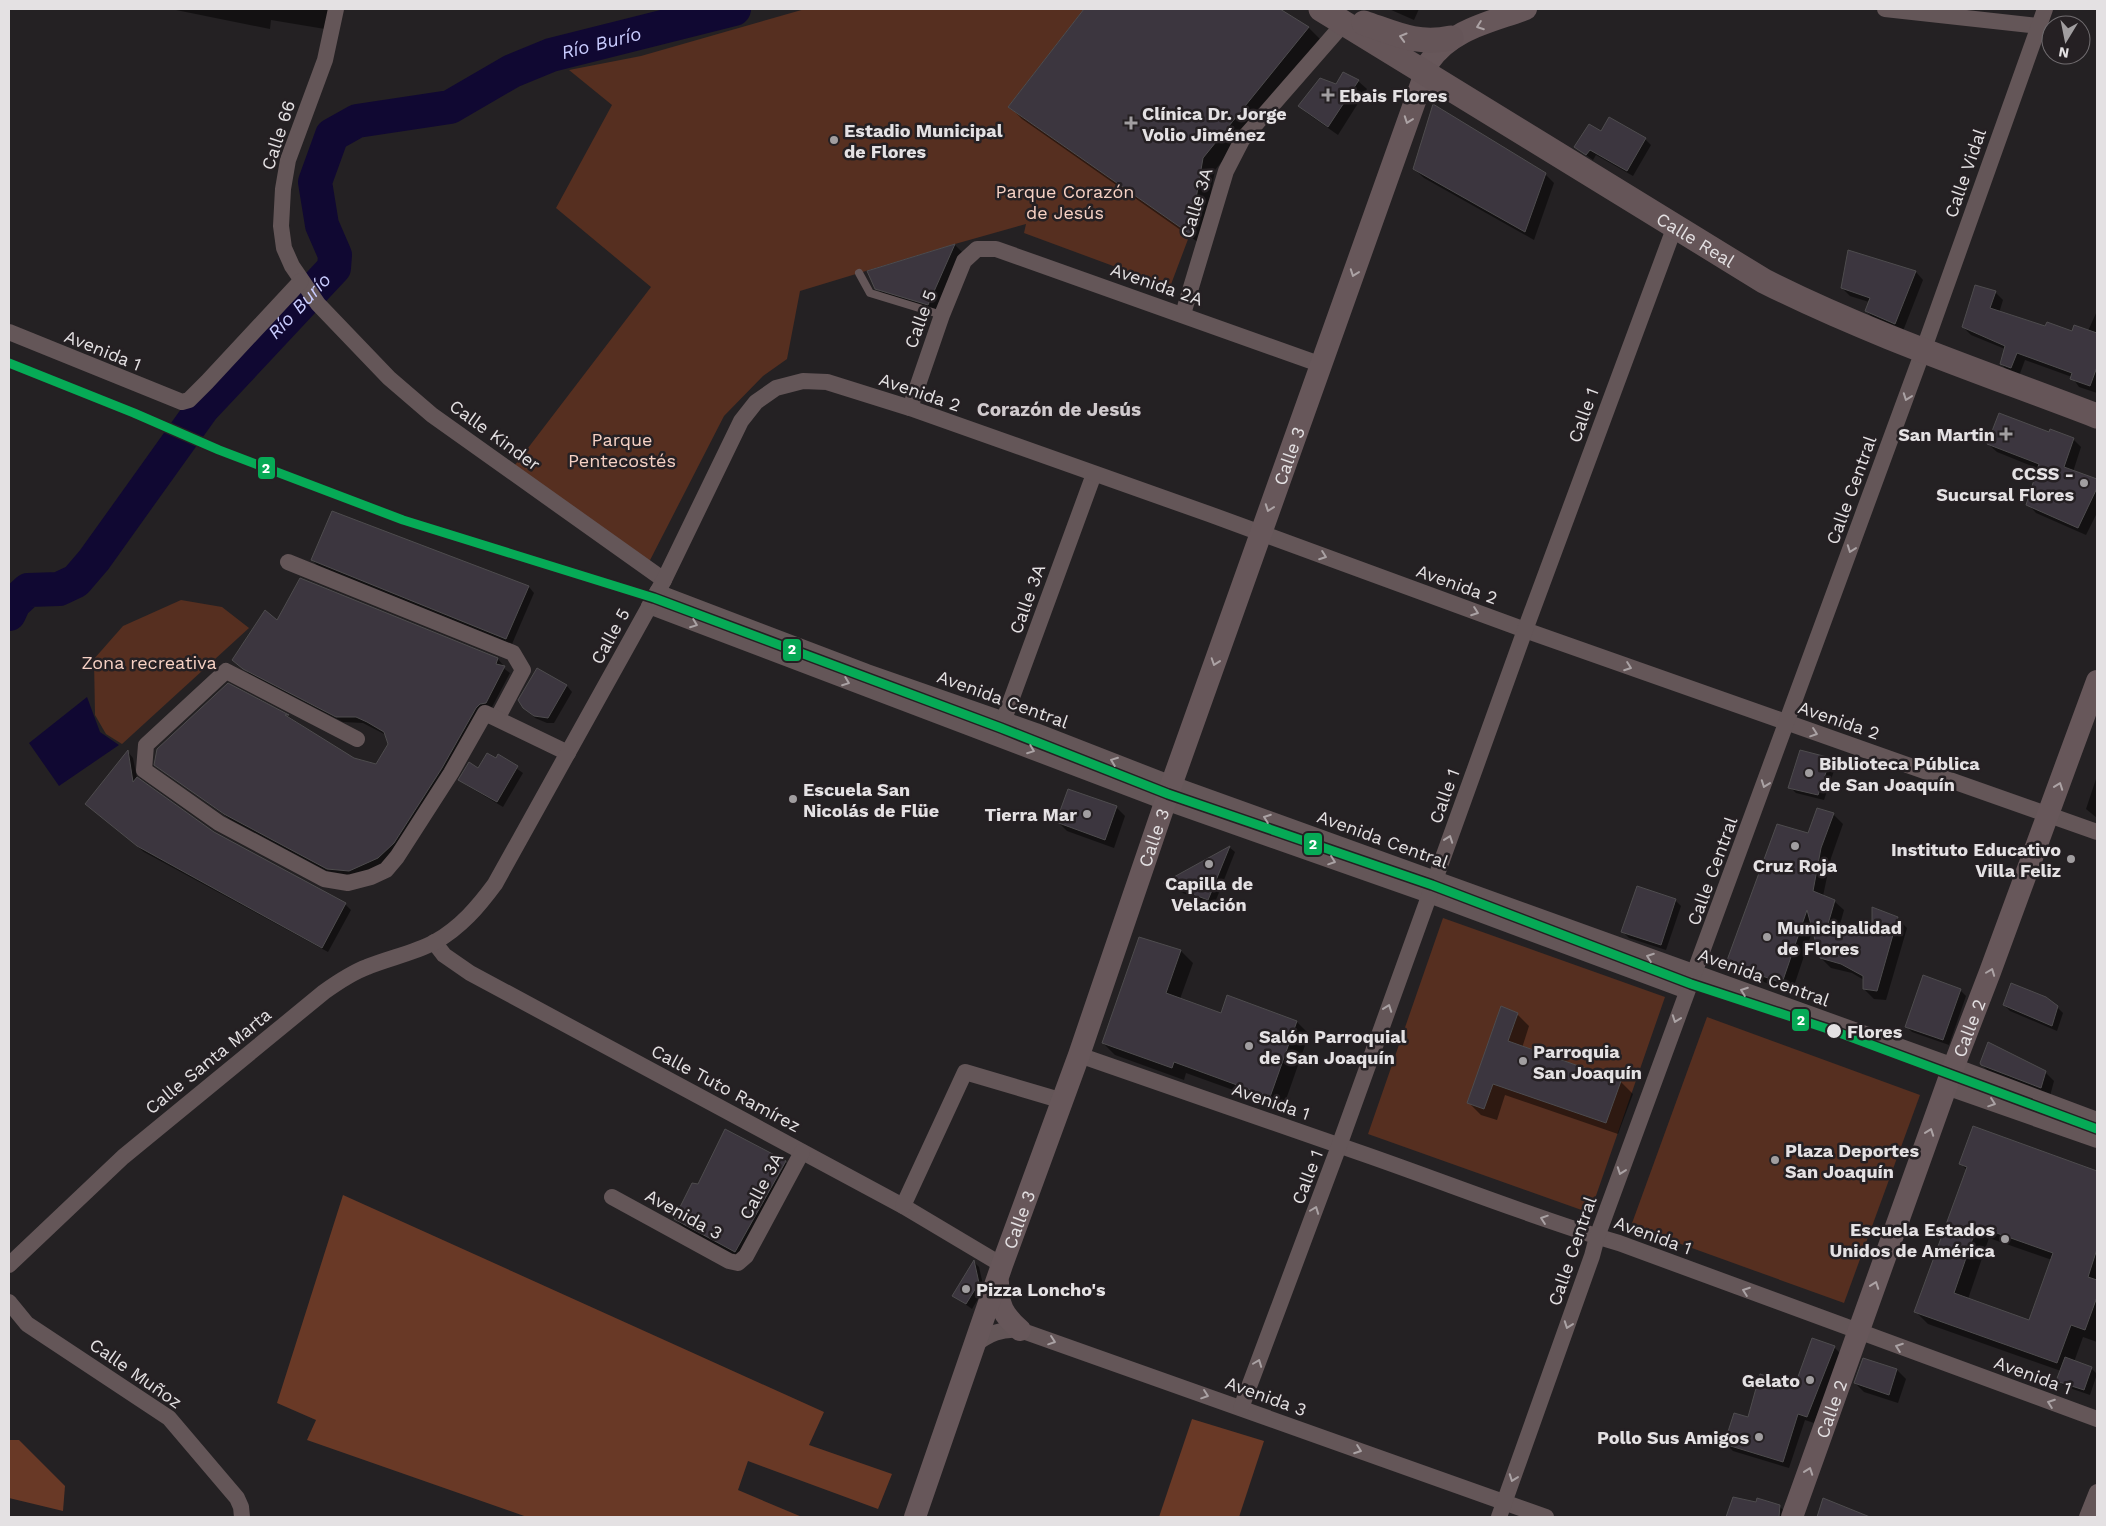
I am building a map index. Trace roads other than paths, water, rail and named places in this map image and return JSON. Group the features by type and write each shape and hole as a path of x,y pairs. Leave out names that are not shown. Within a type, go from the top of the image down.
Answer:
{"main road":[{"name":"Calle Real","path":"1321,9 1764,281 1822,310 1924,351 2097,416"},
{"path":"1345,22 1360,22 1401,37 1422,41 1436,41 1451,38 1526,9"},
{"name":"Calle 3","path":"915,1517 1000,1272 1080,1055 1168,793 1425,74 1436,52 1451,38"},
{"name":"Calle 2","path":"1792,1517 1946,1087 2097,681"},
{"path":"1000,1272 998,1295 1000,1306 1007,1319 1020,1330"}],"street":[{"name":"Calle 66","path":"318,304 301,281 284,248 281,226 283,189 288,160 325,60 336,9"},
{"path":"1885,9 2038,26"},
{"name":"Calle Vidal","path":"1924,351 2045,9"},
{"name":"Calle 3A","path":"1183,314 1226,171 1235,152 1246,135 1345,22"},
{"name":"Calle 1","path":"1241,1408 1339,1146 1525,630 1675,226"},
{"name":"Avenida 2A","path":"977,249 996,249 1322,365"},
{"name":"Calle 5","path":"910,408 942,314 964,260 977,249"},
{"name":"Avenida 1","path":"9,332 182,402 189,400 207,382 301,281"},
{"name":"Calle Kinder","path":"318,304 389,378 432,415 660,586"},
{"name":"Calle Central","path":"1502,1510 1592,1256 1597,1237 1686,990 1695,974 1924,351"},
{"name":"Avenida 2","path":"802,381 827,382 910,408 1525,630 2097,832"},
{"name":"Calle 5","path":"458,926 478,906 495,884 660,586 741,421 756,402 776,388 802,381"},
{"name":"Calle 3A","path":"997,738 1094,474"},
{"path":"288,562 513,653 523,670 498,718"},
{"name":"Avenida Central","path":"660,586 866,672 1004,720 1168,793 1429,895 1686,990"},
{"name":"Avenida Central","path":"649,606 997,738 1435,879 1954,1066 2097,1120"},
{"path":"357,739 226,671 146,745 144,770 219,823 324,879 348,883 372,877 386,870 398,857 451,773 485,713 568,753"},
{"name":"Calle Santa Marta","path":"9,1264 122,1157 324,992 344,978 367,967 434,942 458,926"},
{"name":"Calle Tuto Ramírez","path":"434,942 444,954 470,973 903,1206 1000,1272"},
{"name":"Avenida 1","path":"1080,1055 1597,1237 1619,1243 2097,1419"},
{"path":"903,1206 965,1072 1063,1100"},
{"path":"1946,1087 2097,1140"},
{"name":"Calle 3A","path":"738,1263 746,1256 802,1152"},
{"name":"Avenida 3","path":"612,1197 729,1261 738,1263"},
{"name":"Calle Muñoz","path":"9,1302 27,1324 169,1418 237,1498 241,1507 242,1517"},
{"name":"Calle Muñoz","path":"9,1320 27,1324"},
{"name":"Avenida 3","path":"974,1345 997,1331 1020,1330 1241,1408 1502,1510 1546,1517"},
{"path":"2087,1517 2097,1492"}],"lane":[{"path":"859,273 870,293 942,314"}],"waterway":[{"name":"Río Burío","path":"9,614 14,603 28,590 59,589 76,581 94,560 202,409 334,268 335,255 322,225 315,182 332,135 357,121 450,107 512,71 551,55 734,9"}],"rail line":[{"name":"2","path":"9,363 134,413 219,450 403,520 654,598 1001,728 1168,794 1432,885 1691,984 1834,1031 2097,1129"}],"place":[{"name":"Ebais Flores","path":"1328,95"},
{"name":"Clínica Dr. Jorge Volio Jiménez","path":"1131,123"},
{"name":"Estadio Municipal de Flores","path":"834,140"},
{"name":"San Martin","path":"2006,434"},
{"name":"CCSS - Sucursal Flores","path":"2084,483"},
{"name":"Biblioteca Pública de San Joaquín","path":"1809,773"},
{"name":"Escuela San Nicolás de Flüe","path":"793,799"},
{"name":"Tierra Mar","path":"1087,814"},
{"name":"Cruz Roja","path":"1795,846"},
{"name":"Instituto Educativo Villa Feliz","path":"2071,859"},
{"name":"Capilla de Velación","path":"1209,864"},
{"name":"Municipalidad de Flores","path":"1767,937"},
{"name":"Flores","path":"1834,1031"},
{"name":"Salón Parroquial de San Joaquín","path":"1249,1046"},
{"name":"Parroquia San Joaquín","path":"1523,1061"},
{"name":"Plaza Deportes San Joaquín","path":"1775,1160"},
{"name":"Escuela Estados Unidos de América","path":"2005,1239"},
{"name":"Pizza Loncho's","path":"966,1289"},
{"name":"Gelato","path":"1810,1380"},
{"name":"Pollo Sus Amigos","path":"1759,1437"}],"district":[{"name":"Corazón de Jesús","path":"1059,409"}],"park label":[{"name":"Parque Corazón de Jesús","path":"1065,201"},
{"name":"Parque Pentecostés","path":"622,449"},
{"name":"Zona recreativa","path":"149,662"}]}
